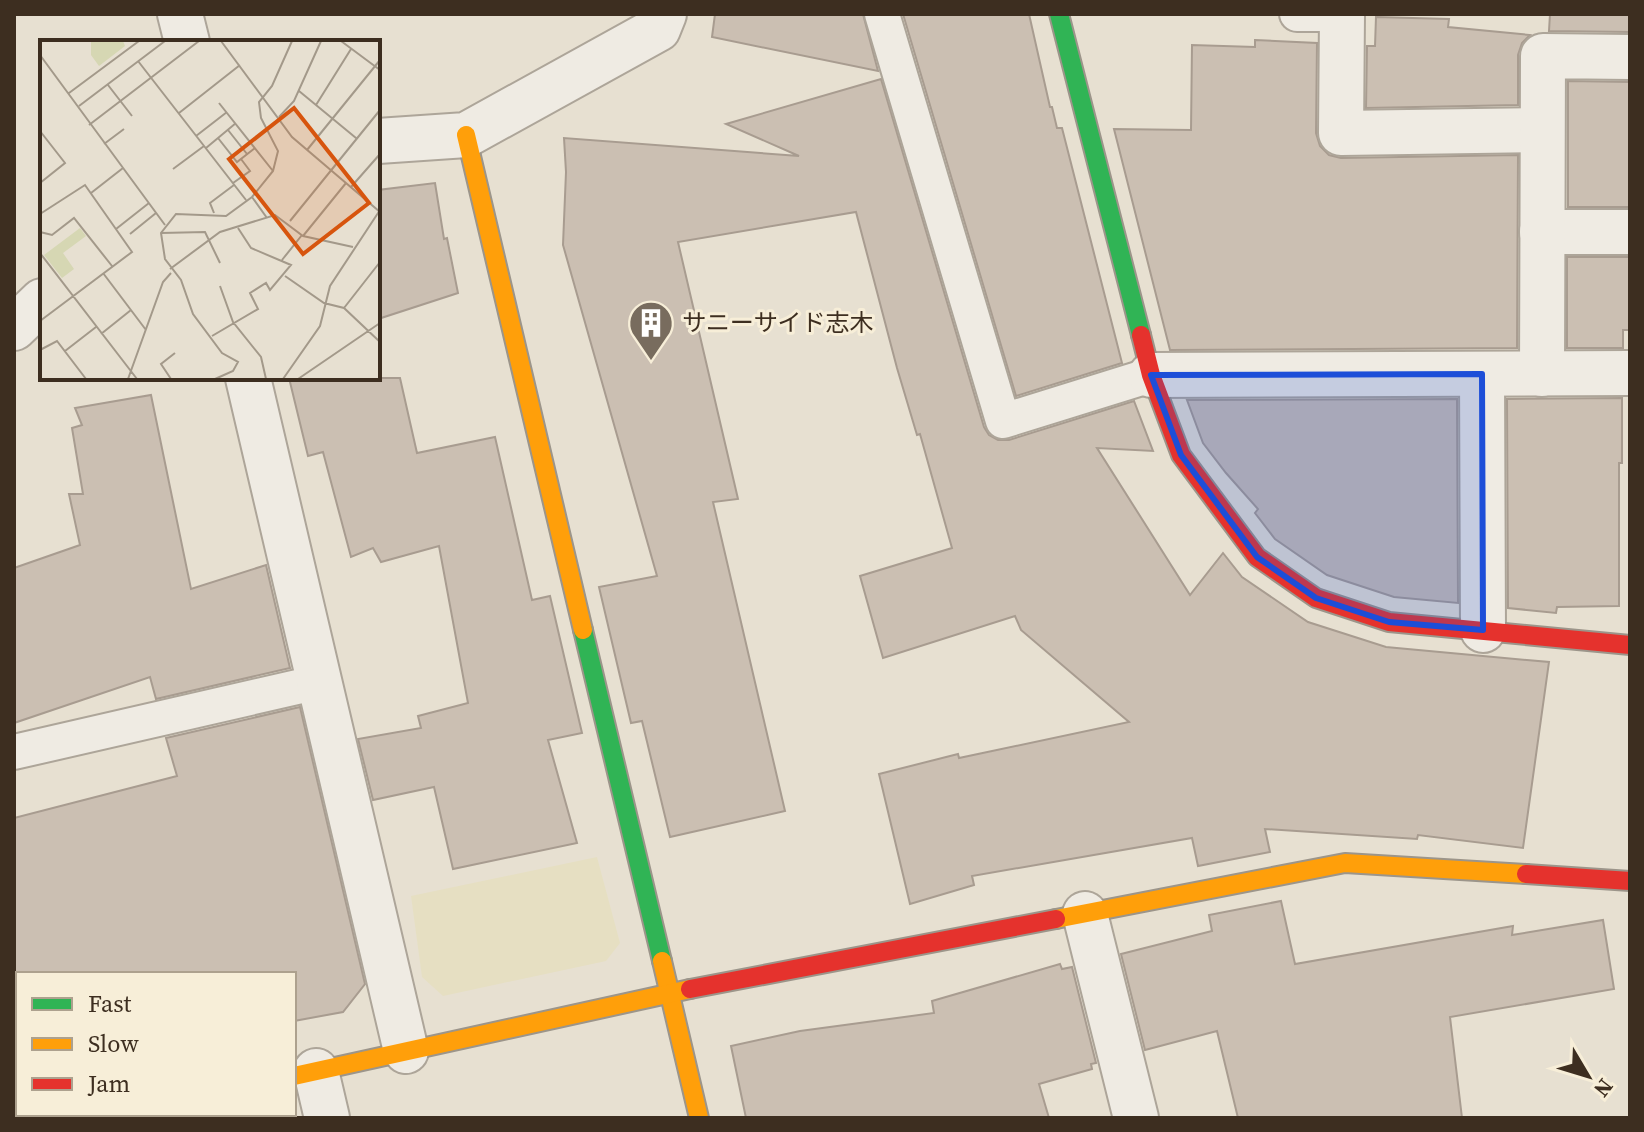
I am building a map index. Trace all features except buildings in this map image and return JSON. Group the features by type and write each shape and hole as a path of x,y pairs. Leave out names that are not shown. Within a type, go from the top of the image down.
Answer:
{"street":[{"path":"180,14 186,40"},
{"path":"380,141 466,135 658,29 664,14"},
{"path":"1059,14 1151,375 1181,455 1257,557 1316,598 1389,622 1630,645"},
{"path":"1342,14 1341,133 1541,130"},
{"path":"1542,374 1543,56 1630,57"},
{"path":"466,135 699,1118"},
{"path":"1542,232 1630,232"},
{"path":"14,328 40,303"},
{"path":"1151,375 1630,373"},
{"path":"1482,374 1483,630"},
{"path":"248,380 406,1051"},
{"path":"327,1118 305,1074 670,993 1345,863 1630,881"},
{"path":"1085,914 1136,1118"}],"lane":[{"path":"882,14 1003,421 1151,375"},
{"path":"1297,14 1342,14"},
{"path":"14,752 319,682"}],"highlighted area":[{"path":"1482,374 1483,630 1389,622 1316,598 1257,557 1181,455 1151,375"}],"shaded area":[{"path":"597,857 620,943 606,961 443,996 422,977 411,896"}],"traffic: fast":[{"path":"1059,14 1141,335"},
{"path":"583,630 662,961"}],"traffic: slow":[{"path":"466,135 583,630"},
{"path":"1056,919 1345,863 1526,874"},
{"path":"662,961 699,1118"},
{"path":"296,1076 690,989"}],"traffic: jam":[{"path":"1141,335 1151,375 1181,455 1257,557 1316,598 1389,622 1630,645"},
{"path":"1526,874 1630,881"},
{"path":"690,989 1056,919"}],"place":[{"name":"サニーサイド志木","path":"651,362"}]}
